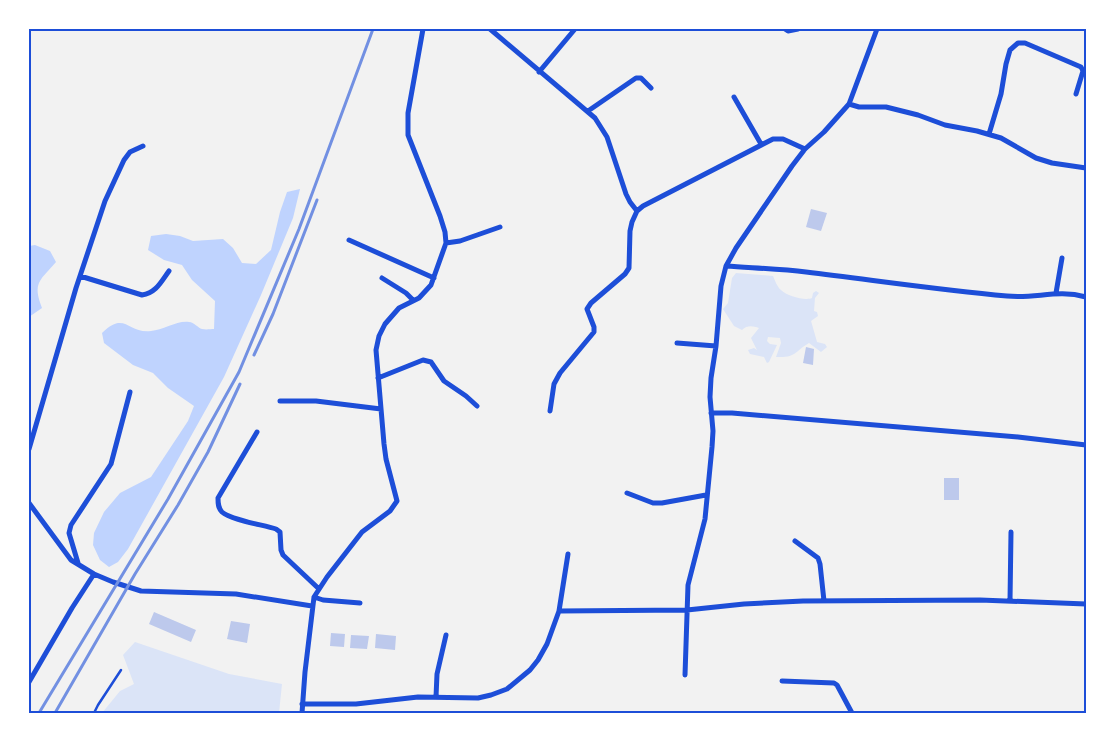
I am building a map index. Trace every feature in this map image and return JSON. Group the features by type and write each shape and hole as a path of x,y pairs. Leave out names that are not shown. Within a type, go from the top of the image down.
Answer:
{"street":[{"path":"302,713 312,606 318,588 362,532 390,511 398,501 386,459 376,350 378,336 385,324 400,308 426,292 434,278 446,243 440,216 408,135 408,112 422,29"},
{"path":"490,29 595,118 607,137 626,194 637,211"},
{"path":"539,72 575,29"},
{"path":"785,29 788,31 798,29"},
{"path":"685,675 688,585 705,519 712,447 711,378 726,266 736,248 805,149 824,132 849,104 877,29"},
{"path":"989,134 1002,94 1010,50 1018,43 1024,43 1081,67 1084,71 1076,94"},
{"path":"588,111 636,78 641,78 650,88"},
{"path":"734,98 761,144"},
{"path":"849,104 895,109 926,117 945,125 989,134 1001,138 1036,158 1052,163 1086,168"},
{"path":"550,411 554,384 560,373 594,332 588,309 591,303 625,274 629,268 630,232 637,211 773,139 783,139 805,149"},
{"path":"29,449 80,276 105,201 124,160 130,152 143,146"},
{"path":"446,243 460,241 500,227"},
{"path":"349,240 434,278"},
{"path":"1056,293 1062,258"},
{"path":"726,266 806,272 1010,297 1056,293 1075,294 1086,298"},
{"path":"80,276 142,296 150,294 158,287 169,271"},
{"path":"382,278 406,293 413,300"},
{"path":"677,343 716,346"},
{"path":"378,378 427,360 431,362 444,381 477,406"},
{"path":"78,563 69,533 71,525 112,464 130,392"},
{"path":"280,401 316,401 381,409"},
{"path":"711,413 732,413 1018,437 1086,445"},
{"path":"257,432 218,498 218,505 222,512 231,517 276,528 280,532 283,556 318,588"},
{"path":"627,493 653,503 706,495"},
{"path":"29,503 71,560 94,574 113,582 142,591 236,594 312,606"},
{"path":"1010,601 1012,532"},
{"path":"794,541 818,558 824,601"},
{"path":"302,704 356,704 401,698 478,698 507,689 530,670 538,660 546,644 559,611 568,554"},
{"path":"29,682 94,574"},
{"path":"314,597 323,600 360,603"},
{"path":"559,611 687,610 744,604 824,601 1010,601 1086,604"},
{"path":"436,697 437,674 446,635"},
{"path":"782,681 834,683 838,685 852,713"}],"lane":[{"path":"94,713 121,670"}],"shaded area":[{"path":"736,273 773,276 780,289 796,297 809,299 812,298 813,293 816,291 819,293 815,298 814,311 817,312 818,316 811,321 817,342 825,344 827,347 821,352 809,343 792,355 776,357 781,343 780,338 768,337 767,341 770,344 777,345 769,362 767,363 764,357 750,354 748,350 754,348 757,350 751,338 759,328 750,326 742,330 734,326 723,309 728,303 732,278"},
{"path":"135,642 229,674 282,684 279,713 102,713 120,691 134,684 123,655"}],"water":[{"path":"300,189 293,218 224,377 128,549 118,562 109,567 100,560 93,545 94,533 104,512 120,493 151,477 188,421 194,406 168,388 153,373 133,365 104,343 102,333 116,323 126,324 143,331 156,330 185,322 191,322 202,329 214,329 215,301 192,280 182,265 164,260 148,250 151,236 166,234 180,236 193,241 223,239 233,248 242,263 256,264 271,250 287,192"},
{"path":"35,245 50,251 56,262 39,282 38,293 42,308 29,317 29,246"}],"building":[{"path":"811,209 827,213 821,231 806,227"},
{"path":"806,347 814,349 813,365 803,363"},
{"path":"944,478 959,478 959,500 944,500"},
{"path":"154,612 196,630 191,642 149,624"},
{"path":"231,621 250,624 247,643 227,639"},
{"path":"331,633 345,634 344,647 330,646"},
{"path":"376,634 396,636 395,650 375,648"},
{"path":"351,635 369,636 367,649 350,648"}],"railway":[{"path":"39,713 168,499 239,372 299,229 373,29"},
{"path":"254,355 273,314 317,200"},
{"path":"55,713 208,452 240,384"}]}
